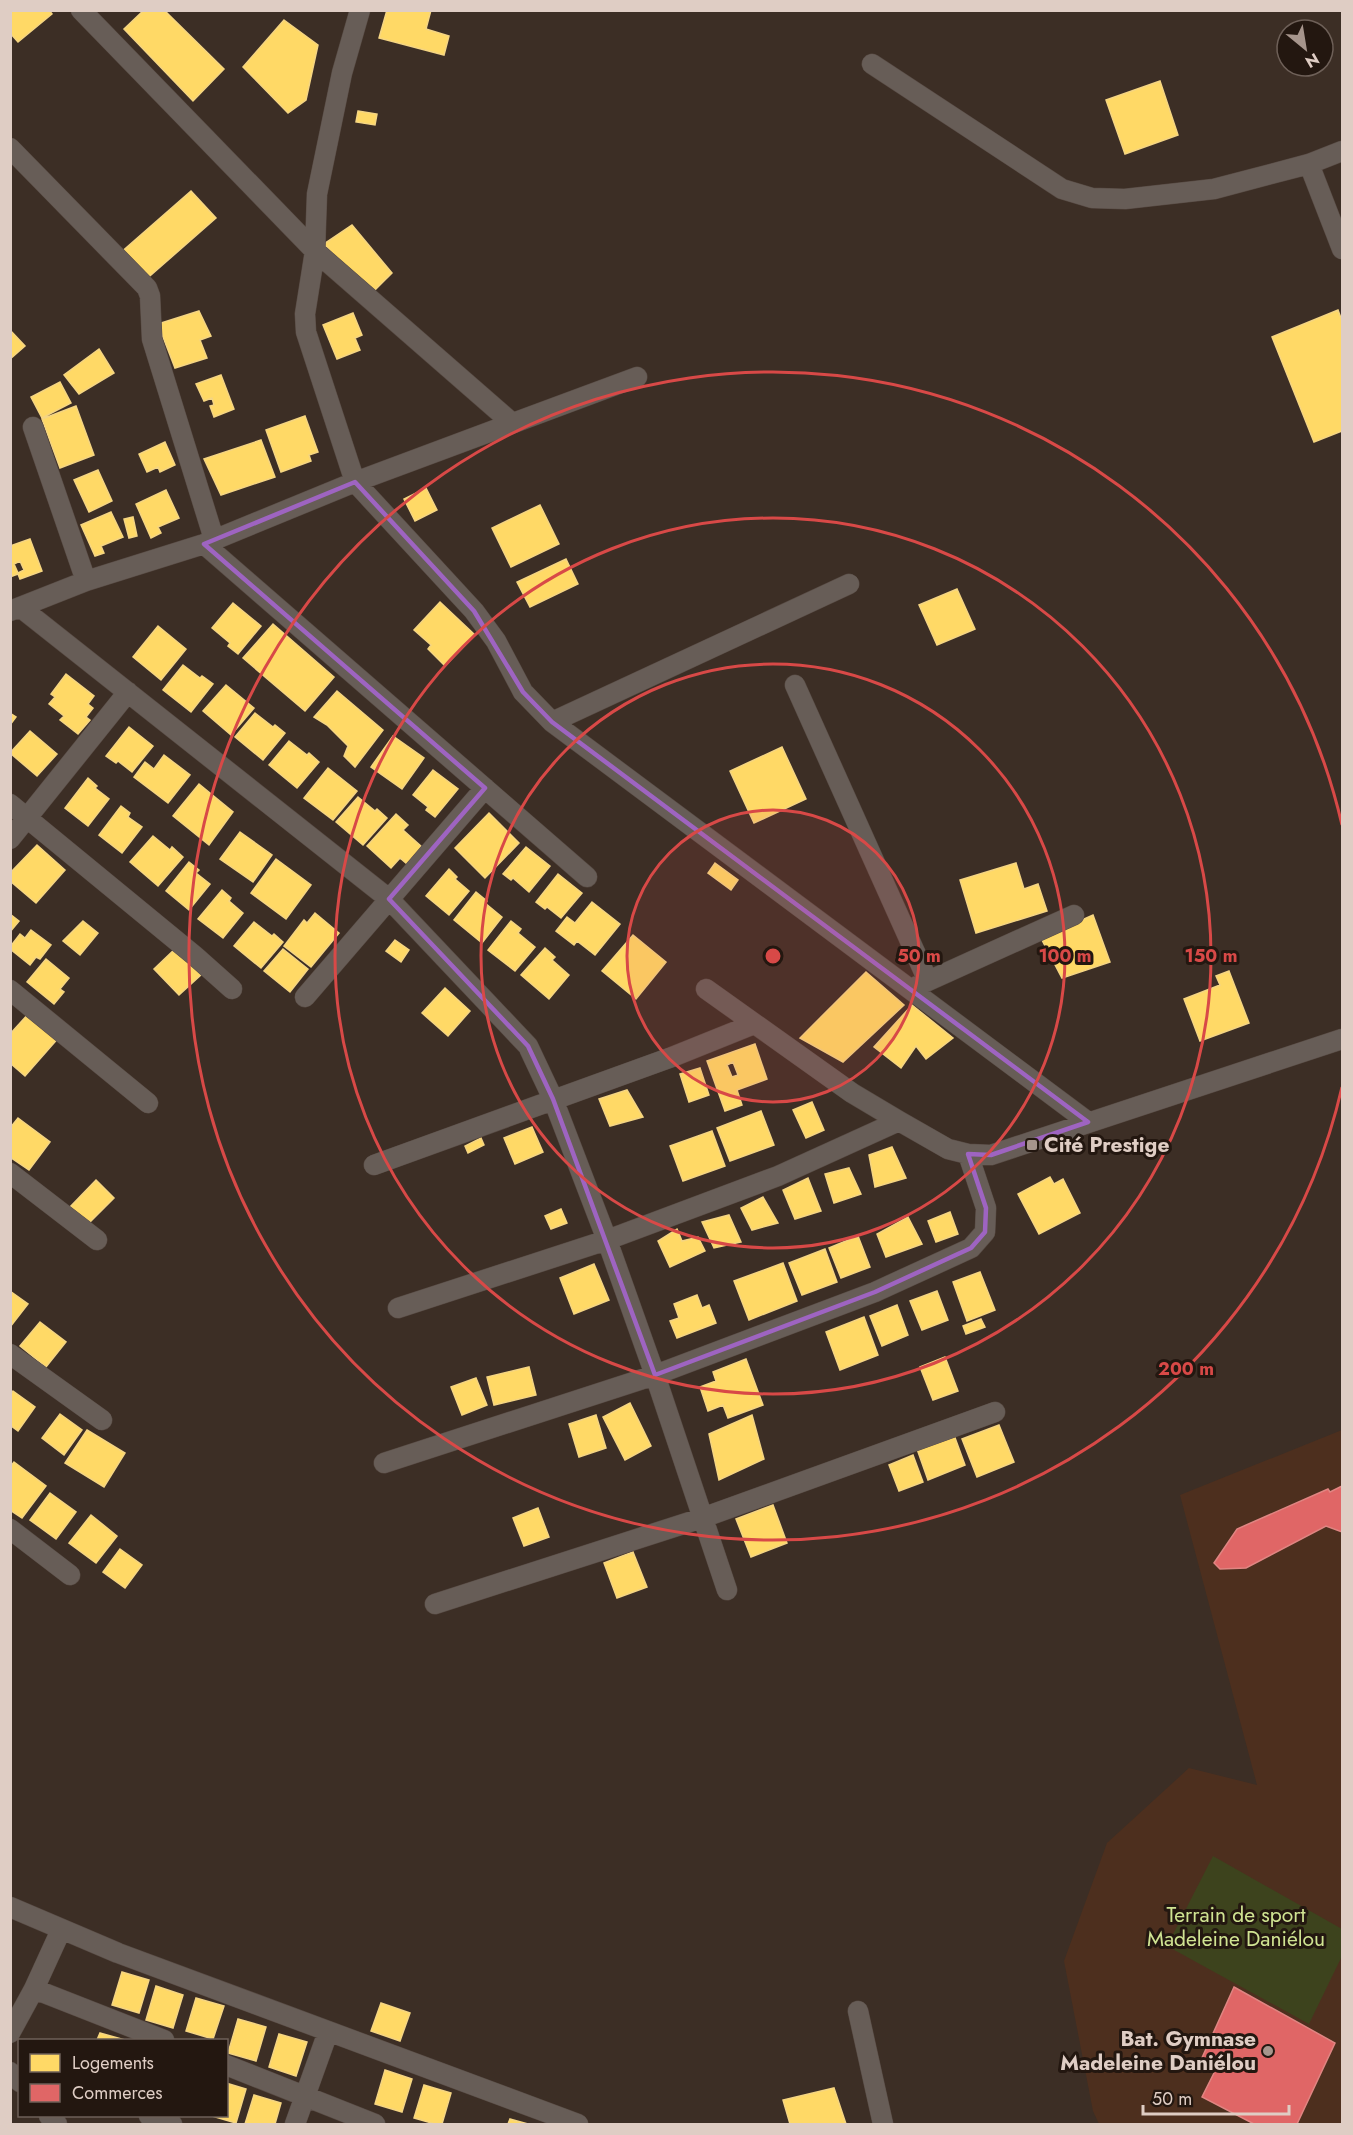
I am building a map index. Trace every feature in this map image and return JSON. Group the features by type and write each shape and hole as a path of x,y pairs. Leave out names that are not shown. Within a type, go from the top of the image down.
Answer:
{"street":[{"path":"81,10 315,250 512,423"},
{"path":"360,10 342,74 317,194 315,250 305,314 306,332 355,482 474,611 496,641 523,692 552,722 1088,1122"},
{"path":"872,64 1062,189 1092,198 1125,199 1214,189 1309,164 1342,151"},
{"path":"10,147 147,288 150,296 152,339 209,541 586,877"},
{"path":"1309,164 1342,249"},
{"path":"15,609 86,581 209,541 355,482 637,377"},
{"path":"33,427 86,581"},
{"path":"552,722 849,584"},
{"path":"15,609 128,692 389,900 528,1046 553,1099 607,1240 727,1590"},
{"path":"795,684 928,981"},
{"path":"10,839 128,692"},
{"path":"306,997 485,788"},
{"path":"10,804 232,989"},
{"path":"910,989 1074,915"},
{"path":"706,989 852,1093 948,1149 968,1154 991,1155 1342,1039"},
{"path":"10,990 148,1103"},
{"path":"374,1165 672,1057 754,1024"},
{"path":"398,1308 607,1240 778,1176 900,1121"},
{"path":"384,1463 655,1375 875,1292 971,1248 985,1232 986,1208 968,1154"},
{"path":"10,1173 97,1240"},
{"path":"10,1354 102,1420"},
{"path":"435,1604 702,1518 994,1412"},
{"path":"10,1530 70,1575"},
{"path":"10,1907 118,1953 578,2124"},
{"path":"10,2033 34,1989 61,1930"},
{"path":"34,1989 161,2039"},
{"path":"858,2011 883,2124"},
{"path":"295,2124 328,2032"},
{"path":"228,2066 375,2124"},
{"path":"154,2117 172,2124"}],"highlighted area":[{"path":"355,482 474,611 523,692 552,722 1088,1122 991,1155 968,1154 986,1208 985,1232 971,1248 875,1292 655,1375 553,1099 528,1046 389,899 485,788 204,544"}],"shaded area":[{"path":"1342,1430 1342,2124 1099,2124 1093,2111 1064,1961 1107,1843 1189,1768 1257,1785 1180,1495"}],"green space":[{"name":"Terrain de sport Madeleine Daniélou","path":"1213,1856 1342,1929 1342,1956 1309,2024 1167,1946"}],"building: Logements":[{"path":"10,10 49,10 52,14 18,42 10,33"},
{"path":"144,10 164,10 224,69 193,101 124,29"},
{"path":"387,10 431,10 426,29 449,36 444,55 379,38"},
{"path":"284,20 318,45 306,100 288,113 243,67"},
{"path":"1160,81 1178,135 1125,154 1106,100"},
{"path":"358,111 377,114 375,125 356,122"},
{"path":"191,191 216,218 143,282 119,254"},
{"path":"352,225 392,273 370,295 324,244"},
{"path":"1338,310 1342,321 1342,431 1314,442 1272,337"},
{"path":"199,311 211,336 200,340 207,358 175,368 158,324"},
{"path":"353,313 362,335 355,338 360,350 337,359 323,325"},
{"path":"10,330 25,346 10,359"},
{"path":"99,349 114,373 79,394 64,375"},
{"path":"221,375 234,409 214,417 210,406 214,405 212,398 204,401 196,384"},
{"path":"60,382 71,403 42,418 31,397"},
{"path":"76,406 94,455 60,468 42,419"},
{"path":"305,416 318,452 309,455 311,461 281,472 266,430"},
{"path":"261,440 275,477 221,495 204,459"},
{"path":"165,442 175,465 160,472 158,467 147,472 139,454"},
{"path":"98,470 112,501 89,512 74,480"},
{"path":"426,488 437,510 415,521 404,499"},
{"path":"166,490 179,518 158,527 161,533 151,538 136,504"},
{"path":"540,505 559,544 511,567 492,528"},
{"path":"111,512 123,537 101,546 104,553 95,556 81,525"},
{"path":"133,517 137,536 129,538 124,519"},
{"path":"30,539 42,571 20,579 18,574 10,577 10,546","holes":["20,561 24,570 18,573 14,564"]},
{"path":"566,559 578,584 530,607 517,582"},
{"path":"957,589 975,629 937,645 919,605"},
{"path":"440,602 475,635 445,666 428,649 431,645 414,630"},
{"path":"233,603 261,626 238,654 228,646 230,643 212,628"},
{"path":"273,624 334,677 305,711 243,658"},
{"path":"158,626 186,649 161,680 133,657"},
{"path":"183,665 200,678 202,676 213,684 191,712 163,690"},
{"path":"66,674 94,696 88,704 93,708 86,717 90,720 78,734 60,720 64,716 49,704 55,697 51,694"},
{"path":"226,685 254,708 231,735 203,711"},
{"path":"337,691 383,730 355,767 344,756 348,746 327,725 314,717"},
{"path":"10,713 16,717 10,725"},
{"path":"255,713 285,733 263,760 235,737"},
{"path":"129,727 153,746 132,772 118,761 116,763 106,756"},
{"path":"30,731 57,754 37,776 10,753"},
{"path":"393,736 424,758 402,789 371,767"},
{"path":"289,741 319,762 297,788 269,765"},
{"path":"782,747 806,799 754,823 730,771"},
{"path":"164,755 190,775 168,803 134,777 145,762 154,769"},
{"path":"328,768 357,791 333,820 304,798"},
{"path":"433,770 458,789 435,817 426,810 428,807 413,795"},
{"path":"88,778 97,786 95,788 109,799 88,826 65,808"},
{"path":"199,784 233,812 209,845 173,816"},
{"path":"358,797 387,818 363,845 336,822"},
{"path":"121,806 130,813 128,817 142,827 122,853 99,835"},
{"path":"489,813 519,843 485,878 455,848"},
{"path":"396,814 408,825 403,830 422,847 407,864 400,858 391,868 367,846"},
{"path":"240,832 272,855 253,882 220,859"},
{"path":"153,836 170,850 172,847 183,857 158,886 130,862"},
{"path":"37,845 65,870 36,903 10,881 10,873"},
{"path":"526,847 550,866 529,892 513,878 511,880 503,874"},
{"path":"276,859 311,885 286,919 251,893"},
{"path":"189,862 199,870 196,873 210,884 189,910 166,891"},
{"path":"715,863 738,880 731,890 708,873"},
{"path":"1016,863 1024,889 1038,884 1047,911 976,933 960,880"},
{"path":"449,869 457,877 455,879 469,891 449,915 426,896"},
{"path":"558,874 582,893 561,918 536,902"},
{"path":"222,890 231,898 229,901 243,913 223,938 198,919"},
{"path":"476,892 502,917 482,943 454,920"},
{"path":"592,902 620,924 595,955 577,941 574,945 556,931 567,917 575,923"},
{"path":"315,913 339,933 311,967 284,946 304,920 307,923"},
{"path":"10,914 19,921 10,932"},
{"path":"1093,915 1110,962 1062,978 1041,938"},
{"path":"83,921 98,933 80,955 63,941"},
{"path":"511,921 521,929 518,933 535,947 515,971 488,950"},
{"path":"254,922 283,942 261,968 234,946"},
{"path":"31,930 51,945 40,959 36,957 30,965 10,947 20,934 25,938"},
{"path":"633,935 666,962 636,999 602,971"},
{"path":"395,940 409,950 401,962 386,951"},
{"path":"177,947 202,974 179,995 154,969"},
{"path":"545,948 555,957 552,960 569,975 549,999 521,975"},
{"path":"283,949 308,969 290,992 264,971"},
{"path":"46,959 69,978 60,989 64,992 54,1004 27,982"},
{"path":"1229,971 1249,1023 1200,1041 1184,999 1220,985 1216,976"},
{"path":"866,972 904,1005 843,1062 800,1038"},
{"path":"445,988 470,1011 448,1036 422,1013"},
{"path":"912,1005 953,1038 926,1059 916,1046 901,1068 874,1047"},
{"path":"31,1011 60,1036 25,1076 10,1063 10,1034"},
{"path":"755,1044 767,1079 737,1090 742,1105 725,1111 707,1061","holes":["733,1062 738,1075 732,1077 727,1065"]},
{"path":"700,1068 709,1095 689,1102 680,1074"},
{"path":"627,1090 643,1117 610,1126 599,1099"},
{"path":"812,1102 824,1130 806,1138 793,1110"},
{"path":"761,1111 774,1145 730,1161 717,1128"},
{"path":"18,1118 50,1142 29,1170 10,1157 10,1128"},
{"path":"532,1127 543,1152 515,1164 504,1138"},
{"path":"712,1131 725,1166 683,1181 670,1146"},
{"path":"481,1138 484,1145 468,1153 465,1146"},
{"path":"892,1147 906,1178 875,1187 869,1155"},
{"path":"849,1168 861,1194 834,1203 825,1174"},
{"path":"1050,1177 1054,1184 1063,1179 1080,1213 1039,1234 1018,1194"},
{"path":"808,1178 821,1211 795,1219 783,1190"},
{"path":"96,1180 114,1198 88,1224 70,1207"},
{"path":"763,1197 778,1223 752,1230 741,1208"},
{"path":"561,1209 567,1223 551,1229 545,1216"},
{"path":"950,1212 958,1234 936,1242 928,1221"},
{"path":"729,1215 741,1242 714,1248 702,1222"},
{"path":"908,1217 922,1244 886,1257 877,1234"},
{"path":"677,1229 682,1241 698,1237 705,1251 670,1267 658,1241"},
{"path":"858,1236 870,1267 841,1278 829,1248"},
{"path":"825,1249 837,1282 802,1295 789,1263"},
{"path":"783,1263 797,1301 749,1320 734,1281"},
{"path":"594,1264 609,1300 574,1314 560,1278"},
{"path":"980,1272 995,1310 967,1321 953,1282"},
{"path":"10,1291 28,1304 10,1327"},
{"path":"937,1291 948,1320 922,1330 910,1301"},
{"path":"697,1295 702,1308 709,1305 716,1323 677,1338 670,1321 679,1318 674,1304"},
{"path":"897,1305 908,1335 882,1346 870,1316"},
{"path":"864,1317 878,1355 840,1370 826,1332"},
{"path":"981,1319 985,1327 966,1334 963,1326"},
{"path":"40,1322 66,1342 46,1367 20,1346"},
{"path":"945,1357 958,1391 933,1400 920,1367"},
{"path":"746,1359 763,1405 728,1418 723,1405 708,1411 700,1387 716,1381 713,1372"},
{"path":"529,1367 536,1395 494,1405 487,1377"},
{"path":"476,1378 487,1405 462,1415 451,1387"},
{"path":"13,1391 35,1407 18,1431 10,1425 10,1395"},
{"path":"630,1403 651,1446 625,1460 603,1417"},
{"path":"60,1414 82,1430 64,1455 42,1438"},
{"path":"596,1415 606,1448 579,1457 569,1424"},
{"path":"752,1415 764,1459 719,1480 709,1434"},
{"path":"999,1425 1014,1462 977,1477 962,1439"},
{"path":"87,1430 125,1453 104,1487 65,1463"},
{"path":"954,1435 965,1465 928,1480 917,1449"},
{"path":"913,1455 923,1482 899,1491 889,1465"},
{"path":"14,1462 46,1486 22,1518 10,1510 10,1467"},
{"path":"50,1493 76,1512 56,1539 30,1520"},
{"path":"773,1505 787,1543 751,1557 736,1519"},
{"path":"538,1508 549,1537 524,1546 513,1518"},
{"path":"91,1515 117,1536 96,1563 69,1543"},
{"path":"120,1549 142,1565 125,1588 103,1572"},
{"path":"633,1552 647,1587 617,1598 604,1563"},
{"path":"122,1972 149,1980 139,2013 112,2005"},
{"path":"156,1986 183,1995 173,2028 146,2020"},
{"path":"196,1998 224,2006 213,2039 186,2031"},
{"path":"381,2003 410,2013 400,2041 371,2031"},
{"path":"238,2019 266,2027 256,2061 228,2053"},
{"path":"100,2033 121,2039 97,2039"},
{"path":"279,2034 307,2042 296,2076 269,2067"},
{"path":"385,2070 412,2079 402,2112 375,2104"},
{"path":"228,2084 246,2089 236,2123 215,2117 228,2117"},
{"path":"424,2085 451,2093 442,2124 414,2118"},
{"path":"834,2088 846,2124 790,2124 783,2100"},
{"path":"254,2095 281,2103 275,2124 245,2124"},
{"path":"510,2119 528,2124 508,2124"}],"building: Commerces":[{"path":"1342,1486 1342,1532 1326,1526 1246,1568 1220,1569 1214,1563 1237,1529 1328,1489 1330,1492"},
{"name":"Bat. Gymnase Madeleine Daniélou","path":"1234,1987 1335,2043 1297,2124 1254,2124 1202,2097 1216,2069 1201,2060"}],"place":[{"name":"Cité Prestige","path":"1032,1145"},
{"name":"Bat. Gymnase Madeleine Daniélou","path":"1268,2051"}]}
